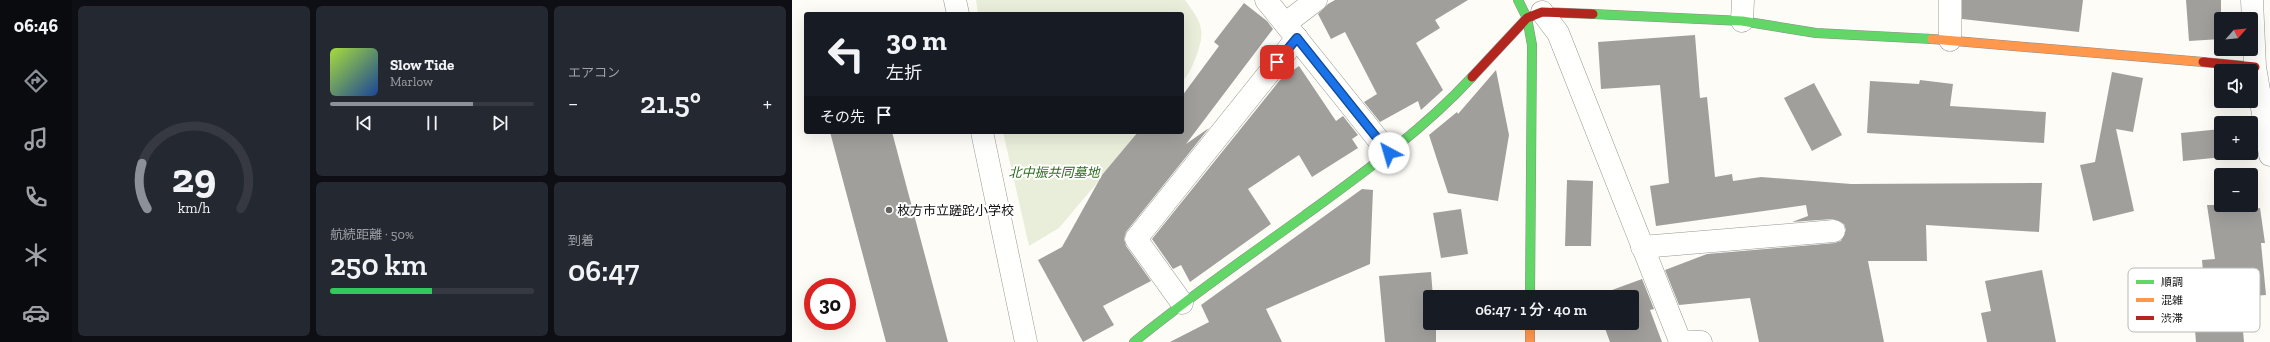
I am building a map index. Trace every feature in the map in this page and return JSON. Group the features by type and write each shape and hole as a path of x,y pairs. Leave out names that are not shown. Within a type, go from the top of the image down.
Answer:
{"street":[{"path":"955,0 958,12"},
{"path":"1266,0 1389,153"},
{"path":"1182,303 1136,239 1291,30 1316,0"},
{"path":"1518,0 1558,33 1680,341 1701,342"},
{"path":"1950,0 1950,40"},
{"path":"2252,0 2255,64"},
{"path":"1134,342 1182,303 1345,187 1389,153 1446,105 1535,15 1742,10 1816,33 1950,40 2221,64"},
{"path":"1530,290 1532,45 1535,15"},
{"path":"2258,85 2270,155"},
{"path":"982,134 1026,342"},
{"path":"1642,247 1834,231"},
{"path":"1530,330 1530,342"}],"green space":[{"path":"976,0 1185,0 1199,21 1201,27 1201,40 1193,64 1184,79 1184,12 978,12"},
{"name":"北中振共同墓地","path":"1003,134 1138,134 1059,228 1029,246"}],"building":[{"path":"1335,0 1468,0 1435,20 1440,28 1416,43 1443,90 1421,110 1418,101 1380,122 1364,102 1377,94 1345,32 1331,39 1318,14 1328,4"},
{"path":"1962,0 2083,0 2079,32 1962,19"},
{"path":"2186,0 2221,0 2221,12 2214,12 2214,39 2189,41"},
{"path":"1244,3 1267,21 1273,29 1186,144 1209,128 1126,232 1124,239 1126,246 1151,281 1103,306 1114,325 1083,342 1038,260 1062,247 1102,175 1136,134 1184,134 1184,93 1219,46 1214,42"},
{"path":"1695,35 1700,98 1707,97 1715,177 1732,174 1733,181 1761,177 1851,184 2042,183 2039,232 1926,225 1927,261 1868,261 1884,342 1759,342 1750,298 1679,305 1665,270 1707,254 1835,243 1841,241 1846,230 1844,224 1833,219 1792,222 1808,216 1806,205 1656,226 1650,186 1669,183 1660,85 1601,89 1598,42"},
{"path":"1299,66 1336,121 1343,116 1358,135 1352,139 1358,148 1312,177 1299,155 1248,189 1271,224 1190,282 1181,265 1173,269 1152,239 1280,80"},
{"path":"1496,70 1509,135 1498,201 1448,193 1429,135 1457,112 1458,114"},
{"path":"2112,72 2143,78 2133,132 2116,129 2134,211 2093,221 2080,165 2095,162"},
{"path":"1920,80 1953,84 1950,106 2046,112 2044,143 1867,133 1870,81 1919,84"},
{"path":"1814,83 1842,135 1812,151 1784,98"},
{"path":"2214,130 2214,158 2183,161 2181,133"},
{"path":"831,134 893,134 948,342 886,342"},
{"path":"1567,180 1593,181 1591,246 1565,246"},
{"path":"1362,189 1373,190 1370,264 1266,309 1282,342 1170,342 1209,322 1201,305"},
{"path":"2207,205 2214,205 2214,212 2258,212 2258,208 2260,208 2265,243 2261,243 2266,295 2260,295 2260,268 2203,268 2202,260 2215,259"},
{"path":"1461,209 1468,254 1441,258 1433,213"},
{"path":"2042,270 2056,342 1987,342 1981,313 1991,311 1985,281"},
{"path":"1431,272 1432,290 1423,290 1423,330 1436,330 1436,342 1385,342 1379,276"},
{"path":"1642,279 1654,309 1650,310 1662,342 1610,342 1606,330 1639,330 1639,290 1612,290"},
{"path":"2195,332 2243,332 2244,342 2196,342"}],"traffic: fast":[{"path":"1518,0 1527,18 1532,45 1530,290"},
{"path":"1593,14 1742,21 1816,33 1932,39"},
{"path":"1134,342 1197,293 1391,151 1453,97 1472,77"}],"traffic: slow":[{"path":"1932,39 2203,62"},
{"path":"1530,330 1530,342"}],"traffic: jam":[{"path":"1472,77 1527,18 1542,12 1593,14"},
{"path":"2203,62 2224,64"}],"place":[{"name":"枚方市立蹉跎小学校","path":"889,210"}],"route":[{"path":"1277,62 1297,38 1389,153"}]}
